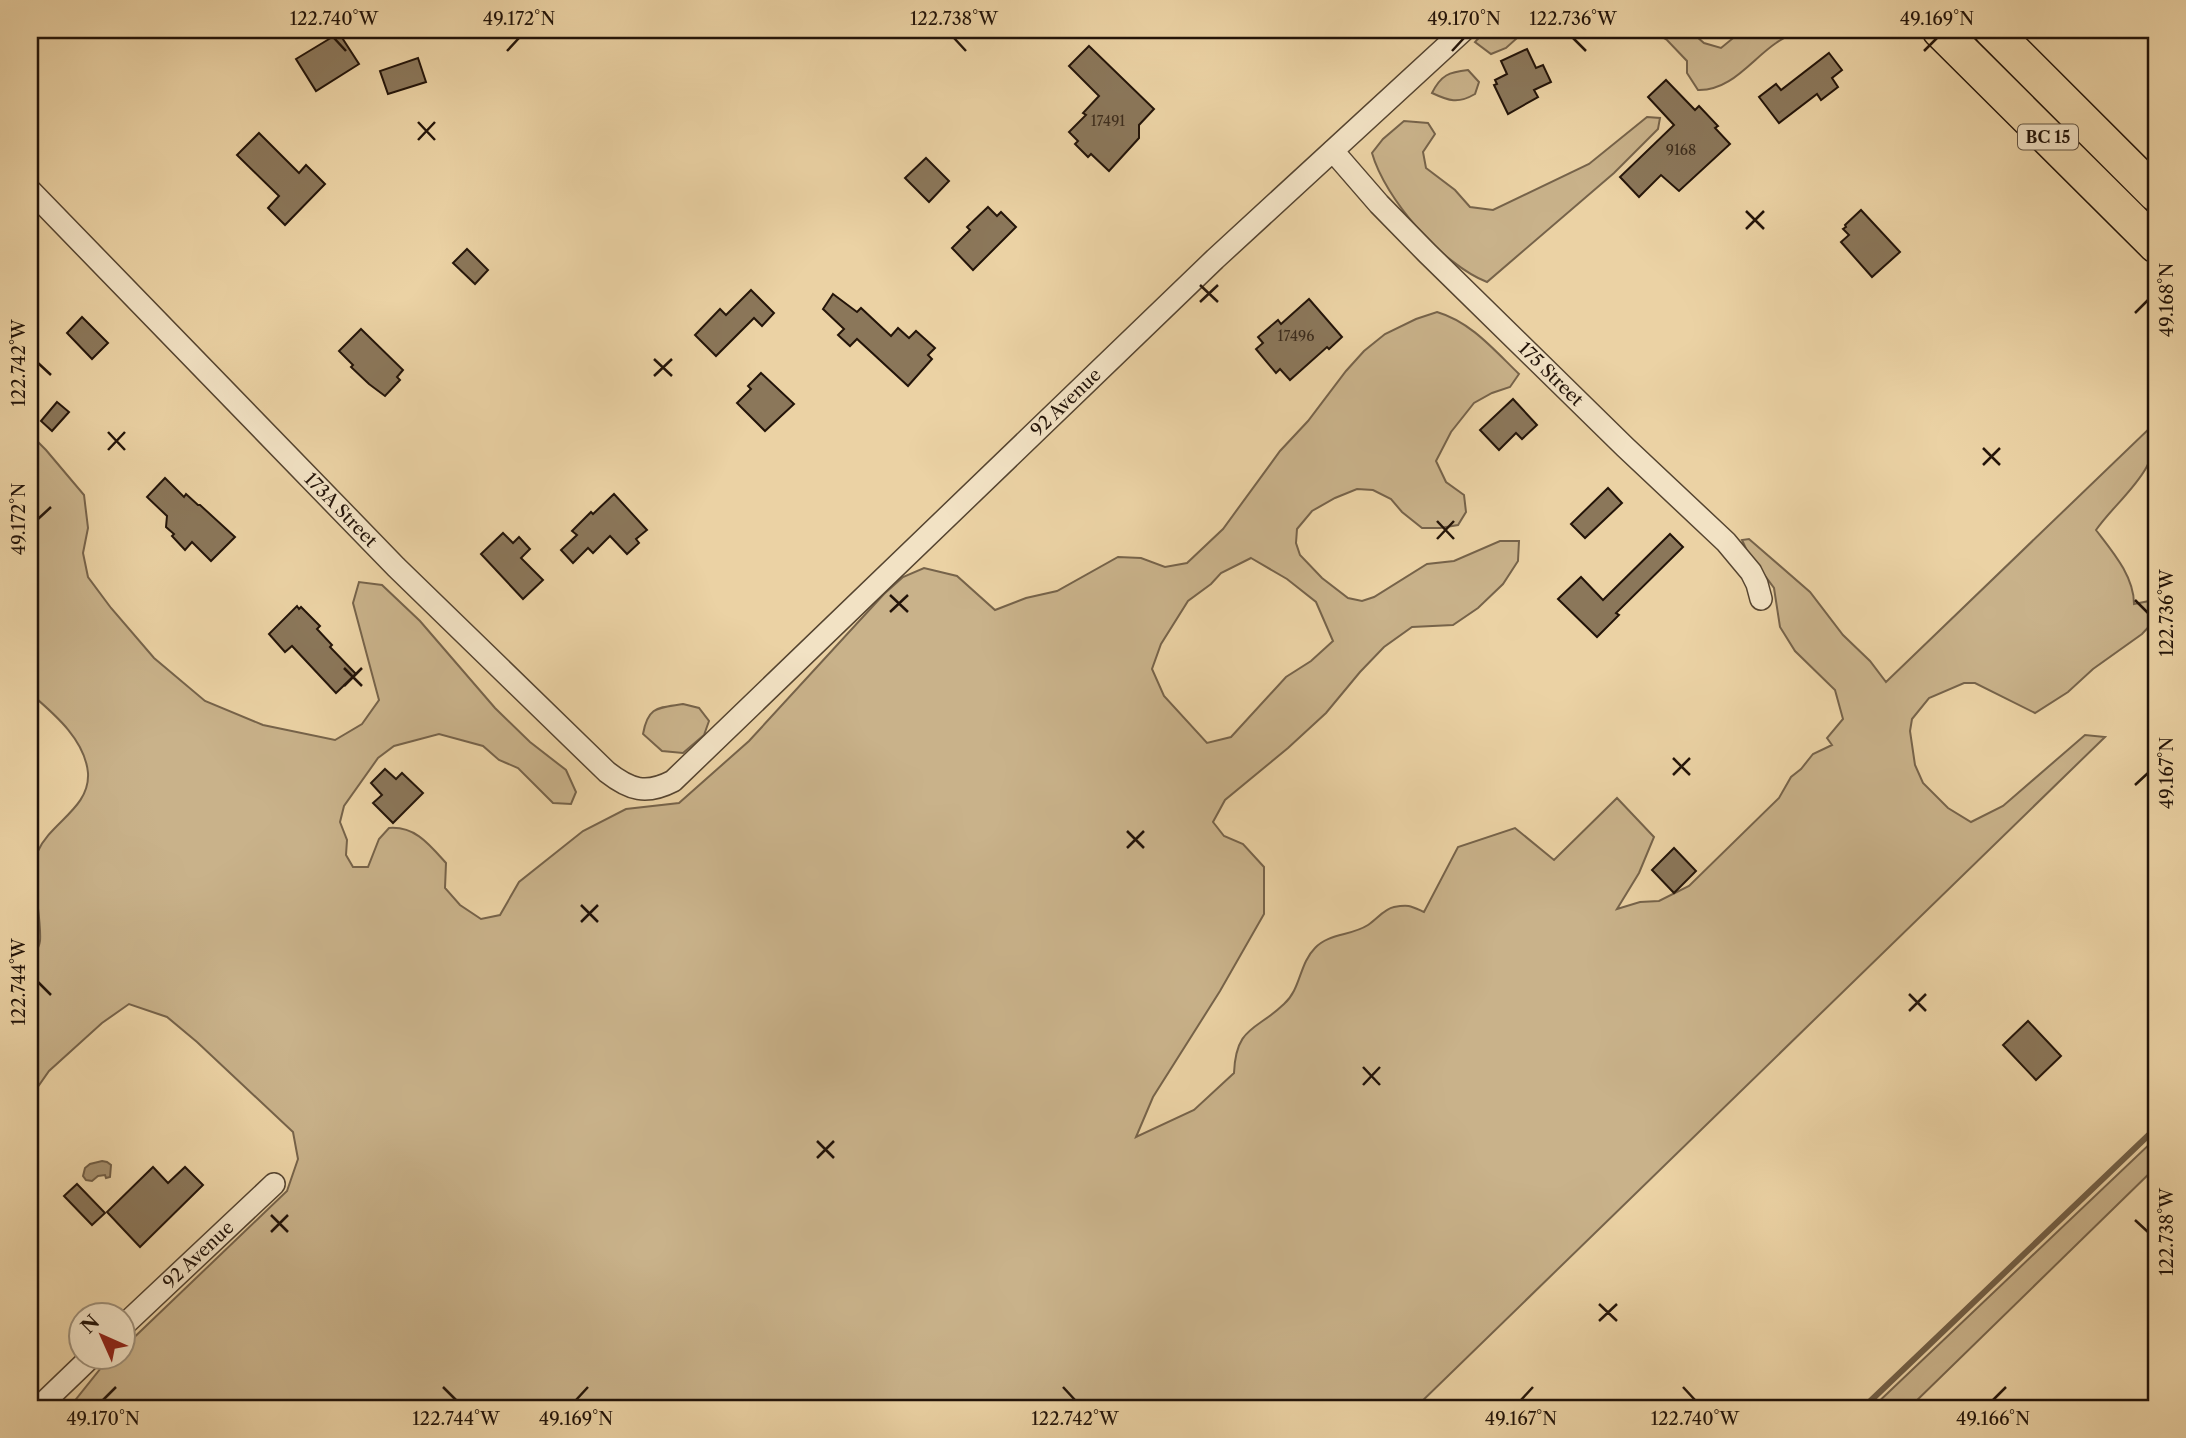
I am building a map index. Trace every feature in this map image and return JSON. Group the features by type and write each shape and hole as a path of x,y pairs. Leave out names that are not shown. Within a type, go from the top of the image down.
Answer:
{"highway":[{"name":"BC 15","path":"1940,30 2156,245"},
{"name":"BC 15","path":"1992,30 2156,194"}],"street":[{"name":"92 Avenue","path":"673,780 1127,342 1464,30"},
{"name":"175 Street","path":"1333,151 1427,253 1726,542 1751,572 1761,599"},
{"name":"173A Street","path":"30,190 396,567 607,772 620,782 651,790 673,780"},
{"name":"92 Avenue","path":"136,1314 274,1184"},
{"path":"38,1408 75,1372"}],"shaded area":[{"path":"1486,30 1526,30 1506,48 1491,54 1475,42"},
{"path":"1650,30 1689,30 1704,43 1721,48 1743,30 1800,30 1776,43 1731,80 1710,89 1698,90 1687,73 1687,61 1667,40"},
{"path":"1468,70 1479,82 1475,94 1454,100 1432,93 1446,76"},
{"path":"1647,117 1660,118 1658,129 1614,173 1487,282 1452,261 1418,228 1389,190 1372,153 1383,139 1404,121 1428,123 1435,134 1423,152 1426,168 1455,190 1470,207 1493,210 1589,164"},
{"path":"1437,312 1471,330 1519,374 1510,387 1474,403 1451,432 1436,461 1446,482 1464,495 1466,512 1458,525 1422,528 1391,499 1373,490 1357,489 1312,511 1297,529 1296,543 1300,555 1322,578 1348,598 1362,601 1374,597 1427,564 1454,561 1500,541 1519,541 1518,561 1503,584 1478,608 1453,625 1412,627 1384,647 1326,713 1225,800 1213,822 1224,836 1243,844 1264,867 1264,914 1220,991 1153,1097 1136,1137 1194,1110 1234,1073 1243,1038 1290,998 1306,961 1321,943 1361,929 1394,907 1410,906 1424,912 1458,847 1515,828 1554,860 1617,798 1654,837 1639,873 1617,909 1640,902 1659,901 1689,886 1779,798 1791,777 1813,754 1832,745 1827,738 1843,719 1835,690 1795,651 1780,627 1774,588 1748,553 1742,540 1749,539 1810,592 1843,635 1870,661 1886,682 2155,423 2155,440 2146,469 2096,530 2126,574 2134,604 2149,601 2156,595 2156,619 2142,634 2093,669 2068,692 2035,713 1975,683 1964,683 1929,698 1912,719 1910,731 1915,765 1923,783 1948,808 1971,822 2003,806 2085,735 2105,737 1415,1408 69,1408 98,1372 136,1372 136,1336 287,1191 298,1159 293,1132 197,1042 167,1017 129,1004 102,1023 49,1071 30,1098 29,974 40,941 36,860 44,841 83,796 88,773 81,749 67,728 30,693 30,434 84,495 88,528 83,553 88,577 154,658 205,701 263,725 335,740 362,724 379,700 353,603 359,582 382,585 420,621 495,708 530,742 566,770 576,792 571,804 553,803 518,768 499,760 483,746 439,734 394,746 378,758 344,806 340,822 347,840 346,855 353,867 368,867 379,839 389,828 414,833 446,863 445,888 460,905 481,919 500,915 519,882 583,831 626,809 679,803 749,741 884,594 903,577 924,568 957,576 995,610 1026,598 1057,591 1118,557 1141,558 1165,567 1187,563 1223,529 1280,451 1308,421 1346,371 1364,351 1385,334","holes":["1251,558 1287,579 1316,602 1333,641 1311,661 1286,677 1231,737 1207,743 1164,696 1152,669 1161,644 1188,601 1221,573"]},
{"path":"683,704 699,708 709,721 704,735 683,753 662,751 643,734 648,718 651,713 661,708"},
{"path":"2156,1138 2156,1167 1909,1408 1872,1408"},
{"path":"102,1161 111,1165 110,1177 106,1178 105,1175 92,1181 86,1180 83,1176 85,1168"}],"building":[{"path":"339,33 359,64 316,91 296,59"},
{"path":"1089,46 1154,109 1139,125 1139,138 1109,171 1091,154 1088,157 1075,144 1078,141 1069,132 1086,115 1083,113 1099,96 1069,66"},
{"path":"1527,49 1536,68 1543,65 1551,82 1534,90 1538,97 1508,114 1494,85 1497,84 1495,80 1507,74 1501,61"},
{"path":"1829,53 1842,70 1832,78 1838,87 1821,100 1817,94 1779,123 1759,97 1776,84 1781,90"},
{"path":"418,58 426,82 388,94 380,71"},
{"path":"1666,80 1695,110 1699,106 1730,144 1679,191 1661,175 1639,197 1620,177 1674,125 1648,97"},
{"path":"259,133 299,173 306,165 325,184 285,225 268,208 279,196 237,155"},
{"path":"926,158 949,181 929,202 905,178"},
{"path":"988,207 997,216 1001,212 1016,227 973,270 952,248 970,230 967,227"},
{"path":"1861,210 1900,252 1872,277 1841,242 1849,235 1843,229 1845,225"},
{"path":"467,249 488,270 475,284 453,263"},
{"path":"751,290 774,313 762,326 754,318 716,356 695,335 720,309 726,315"},
{"path":"833,294 857,312 861,308 891,336 898,328 909,338 916,331 935,348 928,355 932,359 908,386 857,339 850,346 838,335 844,329 823,309"},
{"path":"1309,299 1342,337 1290,380 1280,369 1276,373 1256,349 1263,343 1258,337 1278,320 1281,324"},
{"path":"82,317 108,343 92,359 67,333"},
{"path":"361,329 403,370 397,377 400,380 385,396 351,367 353,365 339,351"},
{"path":"761,373 794,404 765,431 737,403 751,389 748,386"},
{"path":"1513,399 1537,425 1522,439 1516,433 1499,450 1480,430"},
{"path":"57,402 69,412 52,431 41,421"},
{"path":"165,478 184,497 186,494 235,537 211,561 192,542 185,550 166,527 167,516 147,497"},
{"path":"1608,488 1622,503 1585,538 1571,524"},
{"path":"614,494 647,530 636,539 639,543 627,554 610,536 593,553 588,548 573,563 561,550 577,535 572,531"},
{"path":"503,533 513,543 519,537 530,549 521,558 543,580 523,599 481,554"},
{"path":"1670,534 1683,547 1616,613 1619,615 1597,637 1558,599 1581,577 1603,600"},
{"path":"297,606 320,626 317,629 332,645 330,647 356,674 336,693 292,646 285,652 269,634"},
{"path":"385,769 396,779 402,773 423,793 393,823 373,803 382,795 371,783"},
{"path":"1674,848 1696,871 1674,893 1652,870"},
{"path":"2028,1021 2061,1056 2036,1080 2003,1045"},
{"path":"153,1167 168,1183 185,1167 203,1185 140,1247 107,1212"},
{"path":"77,1184 105,1213 92,1225 64,1196"}],"waterway":[{"path":"1863,1408 2156,1128"}]}
